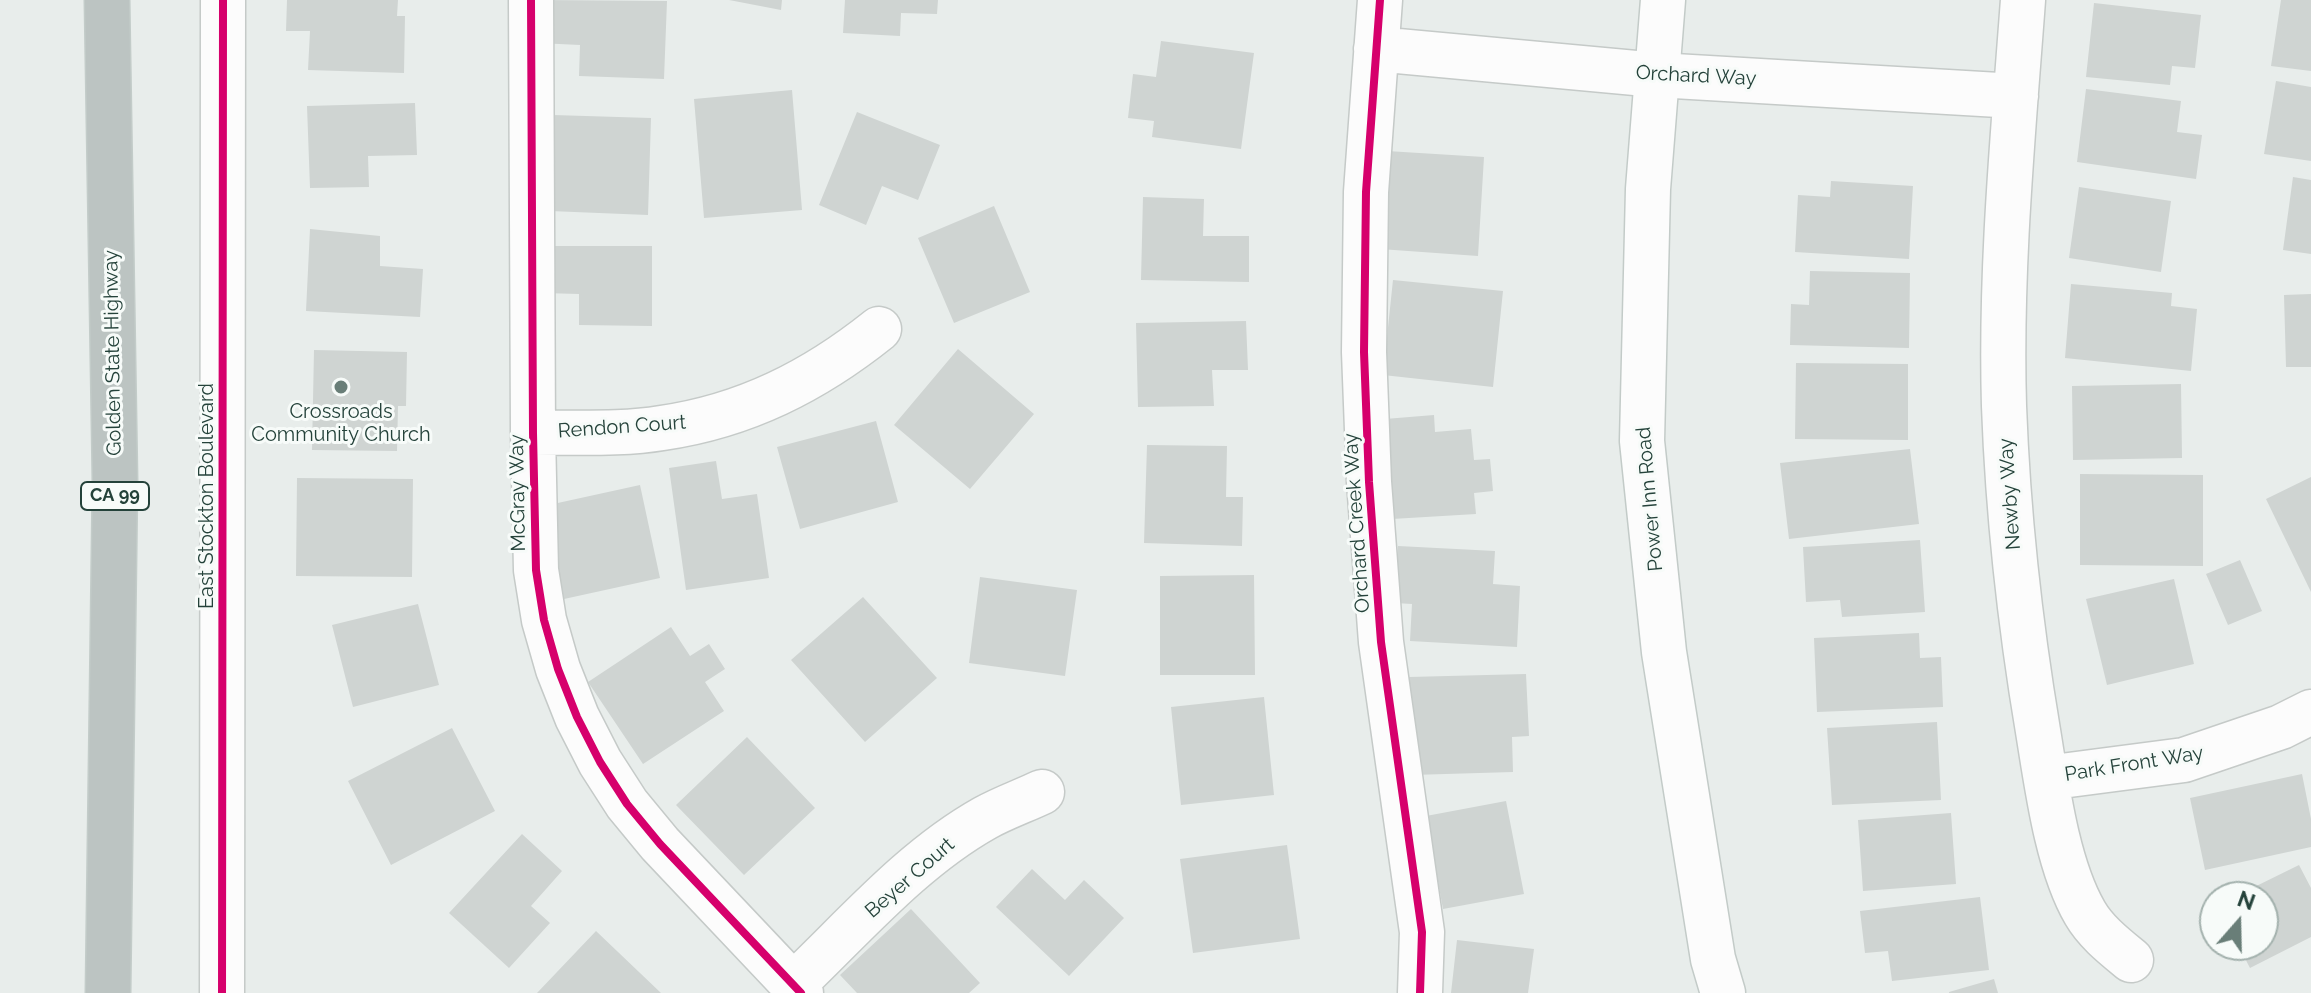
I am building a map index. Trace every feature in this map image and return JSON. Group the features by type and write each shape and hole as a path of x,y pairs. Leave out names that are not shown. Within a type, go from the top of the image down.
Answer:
{"highway":[{"name":"Golden State Highway","path":"107,0 115,481 108,993"}],"street":[{"name":"East Stockton Boulevard","path":"222,993 223,0"},
{"name":"McGray Way","path":"531,0 533,433 536,570 544,620 558,669 577,717 600,762 627,804 660,844 798,989"},
{"path":"1376,49 1380,0"},
{"name":"Power Inn Road","path":"1663,0 1648,189 1642,441 1664,652 1713,959 1723,993"},
{"name":"Newby Way","path":"2023,0 2005,251 2004,405 2014,560 2046,778 2066,870 2084,912 2100,933 2131,960"},
{"name":"Orchard Way","path":"1376,49 1657,75 2016,96"},
{"name":"Orchard Creek Way","path":"1376,49 1366,192 1364,352 1369,482 1381,642 1422,932 1420,993"},
{"name":"Rendon Court","path":"533,433 660,429 708,420 800,384 842,358 879,329"},
{"name":"Park Front Way","path":"2046,778 2184,760 2268,732 2311,712"},
{"name":"Beyer Court","path":"798,989 905,878 944,846 985,819 1042,792"}],"building":[{"path":"287,0 398,0 397,16 405,16 404,73 308,70 310,31 286,31"},
{"path":"539,0 667,1 664,79 579,76 580,45 538,43"},
{"path":"729,0 782,0 781,10"},
{"path":"845,0 938,0 937,14 901,13 900,36 843,33"},
{"path":"2281,0 2311,0 2311,71 2271,66"},
{"path":"2094,3 2201,15 2195,68 2172,66 2170,85 2086,77"},
{"path":"1161,41 1254,53 1241,149 1152,137 1154,121 1128,118 1133,74 1156,77"},
{"path":"2276,81 2311,87 2311,161 2264,154"},
{"path":"2086,89 2181,101 2177,132 2202,135 2196,179 2077,162"},
{"path":"792,90 802,210 704,218 694,99"},
{"path":"415,103 417,155 368,156 369,187 310,188 307,106"},
{"path":"857,112 940,145 918,200 882,186 866,225 819,205"},
{"path":"553,115 651,118 648,215 550,211"},
{"path":"1387,151 1484,157 1478,256 1380,249"},
{"path":"2293,177 2311,180 2311,254 2283,250"},
{"path":"1831,181 1913,186 1909,259 1795,252 1798,195 1830,197"},
{"path":"2079,187 2171,201 2161,272 2069,258"},
{"path":"1143,197 1204,199 1203,236 1249,236 1249,282 1141,280"},
{"path":"994,206 1030,292 954,323 918,238"},
{"path":"310,229 380,236 380,266 423,269 420,317 306,311"},
{"path":"543,246 652,246 652,326 579,325 579,294 543,293"},
{"path":"1810,271 1910,273 1909,348 1790,345 1791,304 1809,305"},
{"path":"1393,280 1503,291 1493,387 1383,375"},
{"path":"2071,284 2172,293 2171,306 2197,309 2191,371 2065,358"},
{"path":"2311,294 2311,367 2286,367 2284,295"},
{"path":"1246,321 1248,370 1212,370 1214,406 1138,407 1136,323"},
{"path":"958,349 1034,414 970,489 894,425"},
{"path":"314,350 407,352 406,406 398,406 397,451 312,450"},
{"path":"1796,363 1908,364 1908,440 1795,439"},
{"path":"2181,384 2182,458 2073,460 2072,386"},
{"path":"1434,415 1435,432 1471,429 1474,460 1490,459 1493,491 1474,493 1476,514 1392,519 1385,419"},
{"path":"876,421 898,502 800,529 777,447"},
{"path":"1147,445 1227,446 1226,497 1243,497 1242,546 1144,543"},
{"path":"1910,449 1919,524 1789,539 1780,463"},
{"path":"716,461 722,499 757,494 769,578 686,590 669,468"},
{"path":"2080,474 2203,475 2203,566 2080,565"},
{"path":"2311,477 2311,592 2266,499"},
{"path":"297,478 413,479 412,577 296,576"},
{"path":"640,485 660,578 564,599 544,506"},
{"path":"1920,540 1925,612 1842,617 1840,600 1806,602 1803,547"},
{"path":"1398,546 1495,551 1493,584 1520,586 1517,647 1410,641 1412,604 1395,603"},
{"path":"2240,560 2262,611 2228,625 2206,574"},
{"path":"1254,575 1255,675 1160,675 1160,576"},
{"path":"980,577 1077,590 1065,676 969,663"},
{"path":"2174,579 2194,664 2107,685 2086,599"},
{"path":"863,597 937,678 865,742 791,660"},
{"path":"418,604 439,685 353,707 332,625"},
{"path":"671,627 690,656 709,644 725,669 705,682 724,711 643,764 588,682"},
{"path":"1919,633 1920,658 1941,657 1943,707 1817,712 1814,638"},
{"path":"1526,674 1529,736 1512,737 1513,772 1412,775 1409,677"},
{"path":"1264,697 1274,795 1181,805 1171,707"},
{"path":"1937,722 1941,800 1832,805 1827,728"},
{"path":"452,728 495,811 391,865 348,781"},
{"path":"747,737 815,808 744,875 676,805"},
{"path":"2302,774 2311,819 2311,847 2205,870 2190,798"},
{"path":"1506,801 1524,894 1443,909 1426,816"},
{"path":"1951,813 1956,884 1863,891 1858,820"},
{"path":"522,834 562,871 531,906 550,923 509,968 449,913"},
{"path":"1287,845 1300,939 1193,953 1180,859"},
{"path":"2299,865 2311,888 2311,937 2279,953 2279,881 2266,881"},
{"path":"1032,869 1065,900 1084,880 1124,918 1069,976 996,907"},
{"path":"1980,897 1989,970 1892,981 1888,951 1865,953 1860,911"},
{"path":"911,909 980,983 969,993 857,993 840,975"},
{"path":"596,931 661,993 537,993"},
{"path":"1457,940 1534,949 1528,993 1451,993"},
{"path":"2246,961 2264,961 2250,968"},
{"path":"1994,979 1998,993 1949,993 1949,992"}],"cycle path":[{"path":"222,993 223,0"},
{"path":"531,0 533,433 536,570 544,620 558,669 577,717 600,762 627,804 660,844 801,993"},
{"path":"1380,0 1366,192 1364,352 1369,482 1381,642 1422,932 1420,993"}],"place":[{"name":"Crossroads Community Church","path":"341,387"}]}
